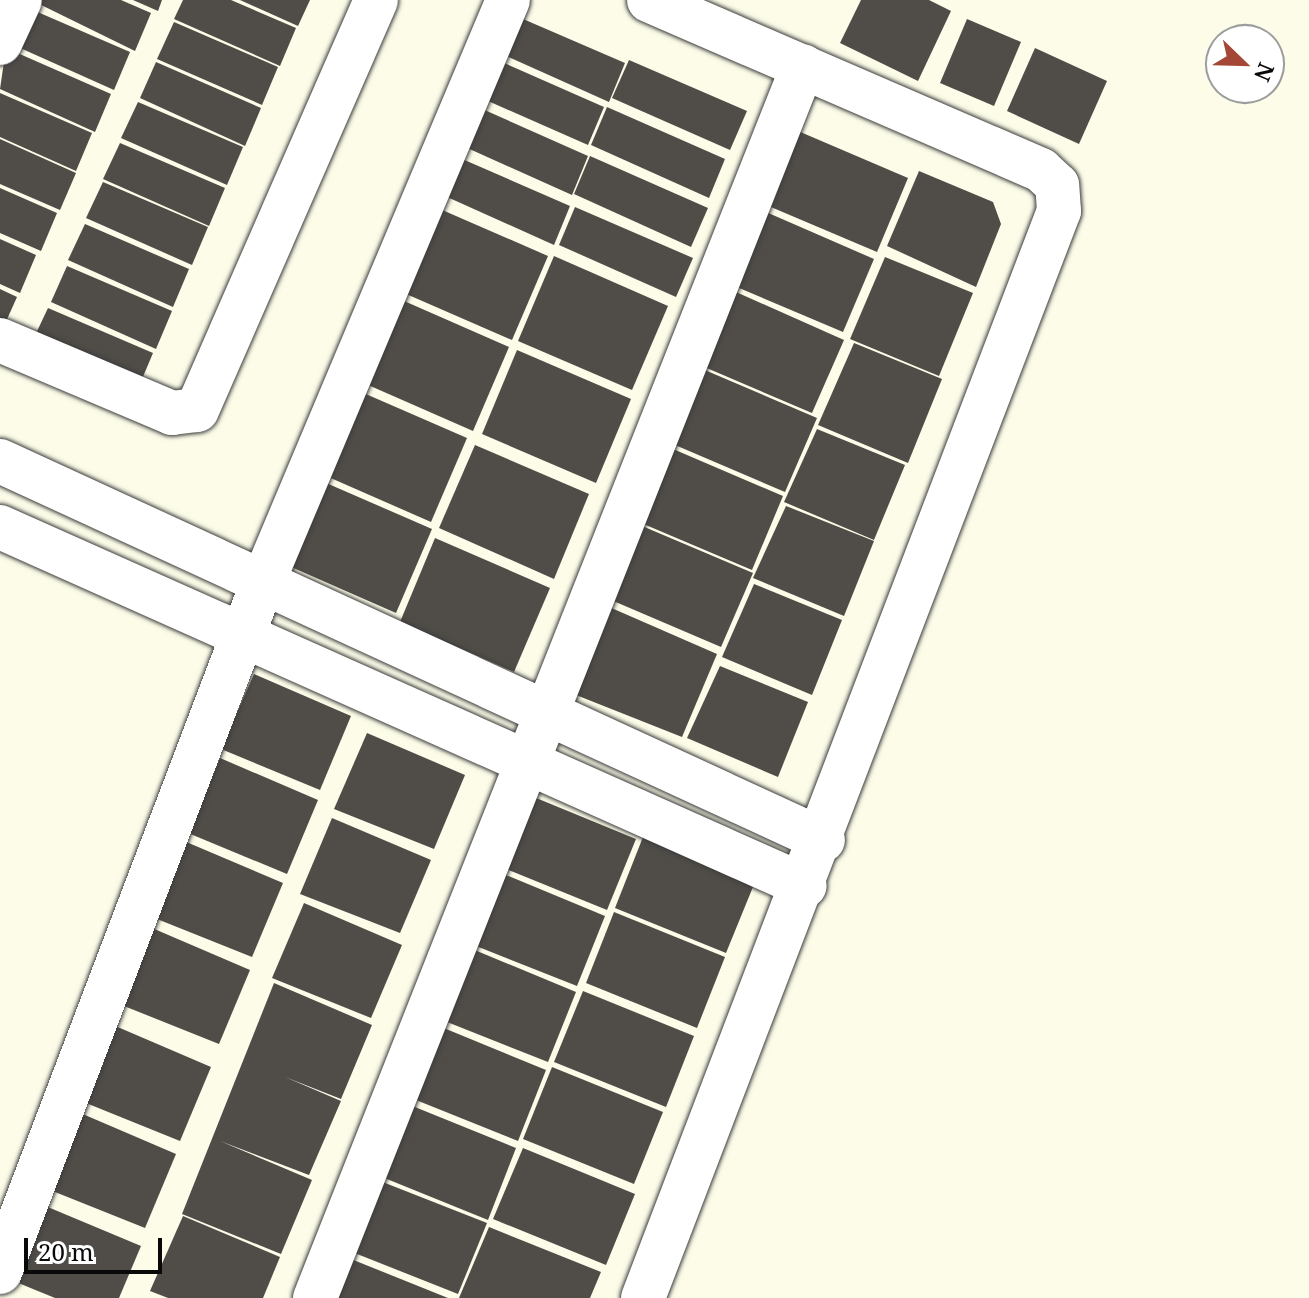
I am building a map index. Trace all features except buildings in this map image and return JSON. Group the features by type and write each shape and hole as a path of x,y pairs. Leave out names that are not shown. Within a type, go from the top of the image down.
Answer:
{"street":[{"path":"0,43 20,0"},
{"path":"0,340 172,413 197,410 376,0"},
{"path":"0,1272 245,637 263,582 508,0"},
{"path":"643,1298 823,840 1059,211 1057,185 1041,170 649,0"},
{"path":"315,1298 803,66"},
{"path":"0,461 823,840"},
{"path":"0,527 805,886"}]}
